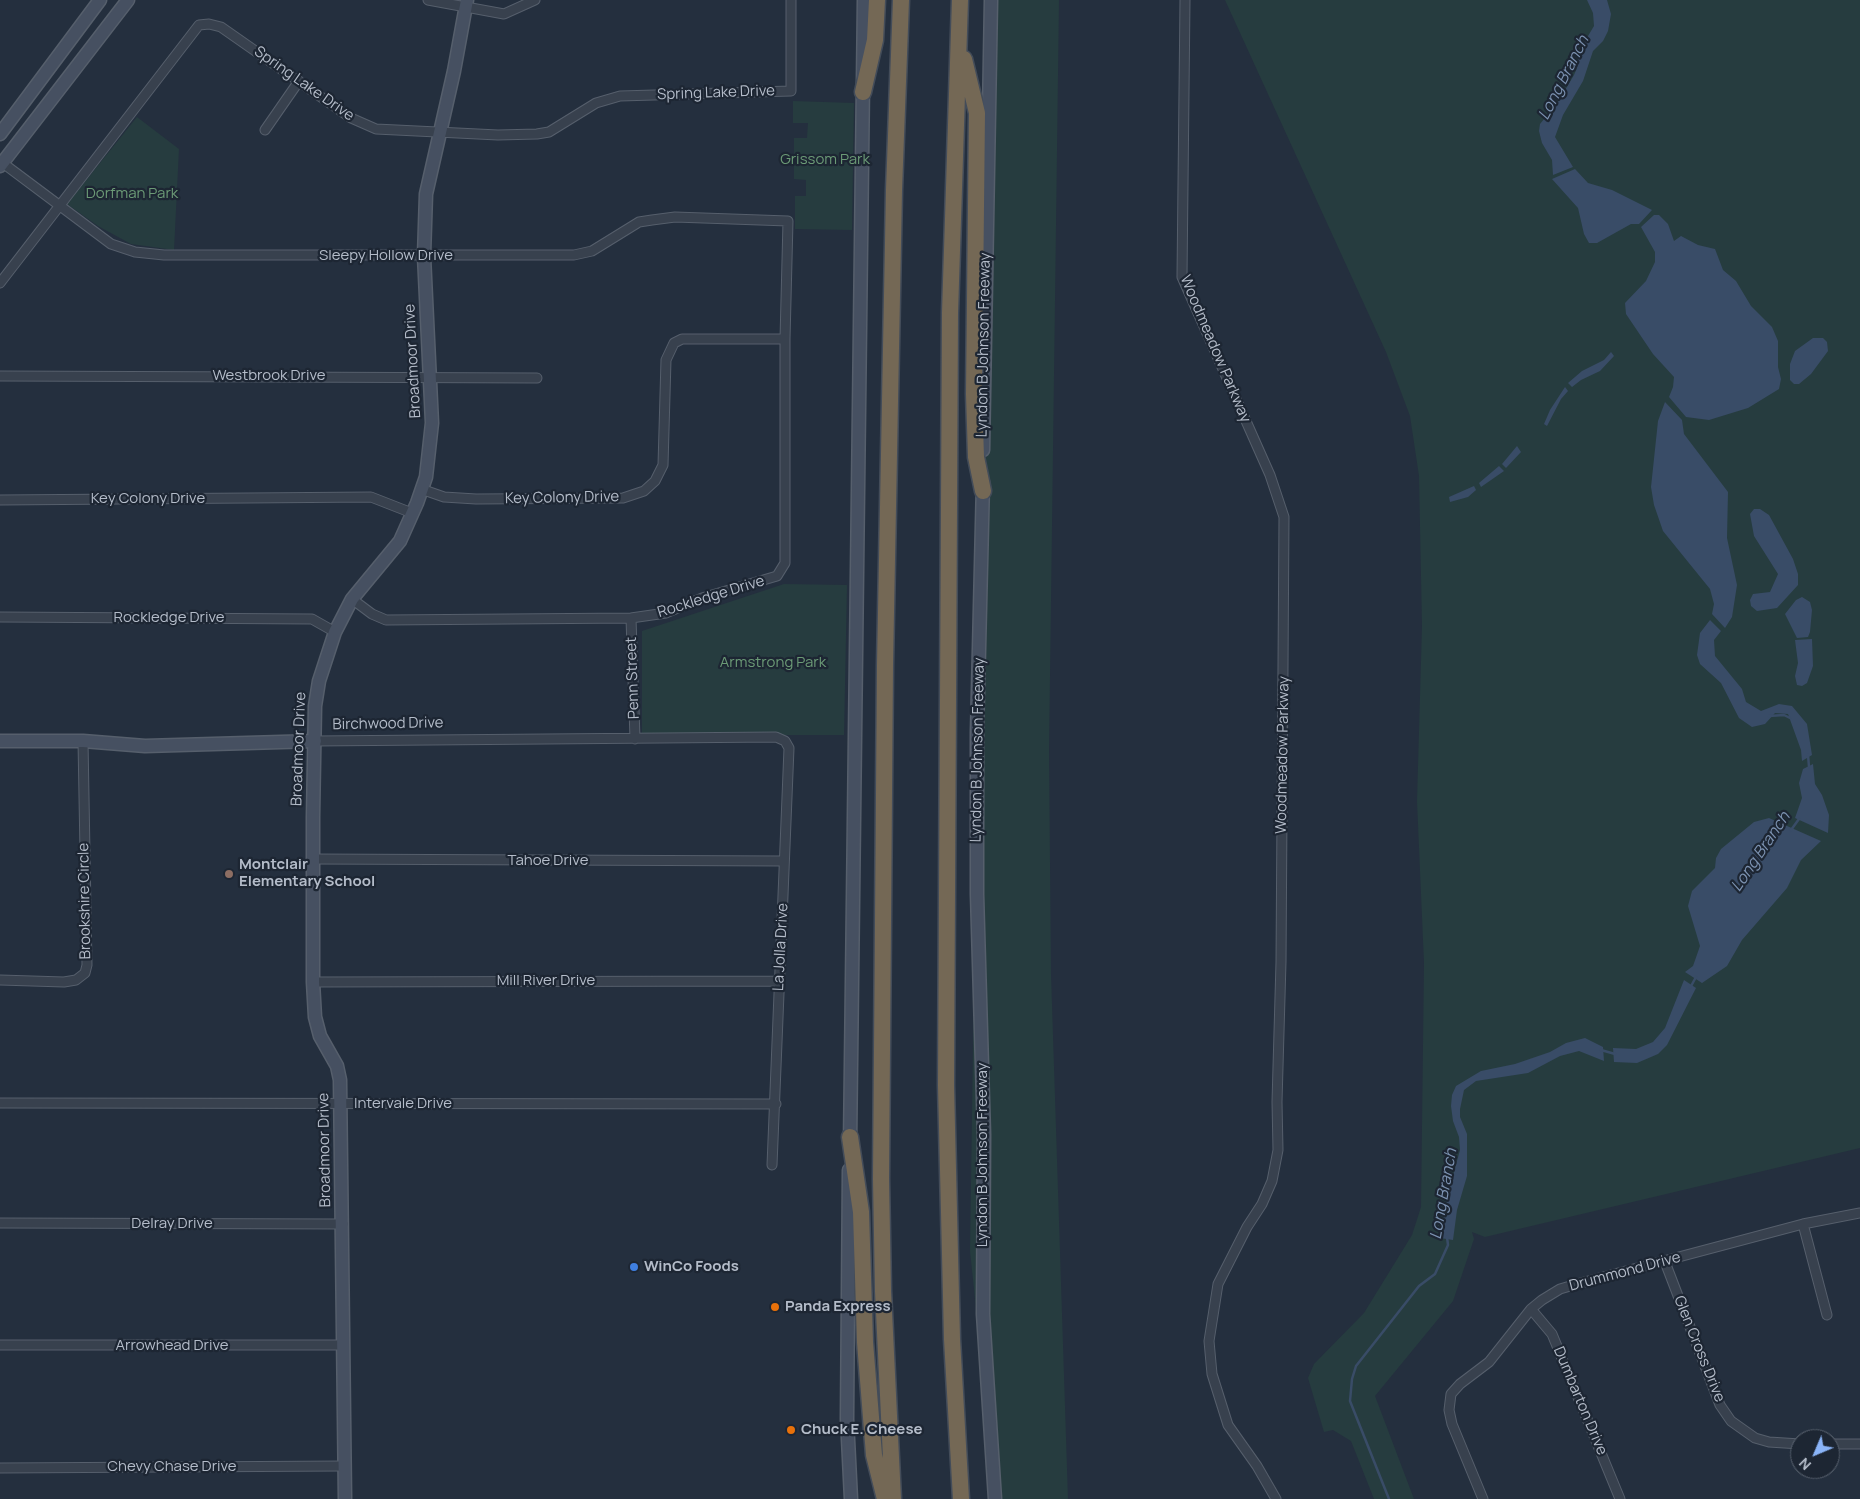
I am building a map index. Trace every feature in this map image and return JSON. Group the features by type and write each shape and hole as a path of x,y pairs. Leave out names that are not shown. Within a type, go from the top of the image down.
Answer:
{"highway":[{"path":"863,92 875,40 877,0"},
{"path":"893,1499 883,1291 881,1179 885,675 894,190 901,0"},
{"name":"Lyndon B Johnson Freeway","path":"960,0 950,313 946,1085 952,1340 961,1499"},
{"path":"959,40 977,113 974,394 976,457 983,491"},
{"path":"850,1137 861,1212 865,1342 874,1455 885,1499"}],"main road":[{"path":"0,134 100,0"},
{"path":"1,163 128,0"},
{"path":"851,1499 847,1419 864,0"},
{"name":"Lyndon B Johnson Freeway","path":"991,0 978,722 977,894 984,1126 983,1314 995,1499"},
{"name":"Broadmoor Drive","path":"345,1499 341,1104 337,1066 320,1036 315,1017 313,982 315,706 318,681 335,632 352,599 400,541 426,477 432,439 424,256 426,194 454,71 466,3"},
{"name":"Birchwood Drive","path":"0,741 83,741 145,746 315,741"}],"street":[{"path":"428,0 466,3 504,14 535,0"},
{"name":"Spring Lake Drive","path":"0,283 58,205 199,25 208,24 221,27 351,118 367,126 393,131 498,135 549,132 596,103 620,96 791,91 791,0"},
{"name":"Woodmeadow Parkway","path":"1185,0 1182,277 1270,475 1284,517 1278,1150 1272,1181 1262,1204 1247,1227 1218,1284 1209,1341 1212,1374 1228,1425 1257,1466 1276,1499"},
{"path":"265,130 299,81"},
{"name":"Sleepy Hollow Drive","path":"1,163 111,244 135,252 164,255 574,255 592,251 639,222 675,217 788,220"},
{"name":"Rockledge Drive","path":"352,599 372,614 386,620 631,618 666,613 702,598 777,576 785,563 785,339 788,220"},
{"name":"Key Colony Drive","path":"421,489 444,496 476,499 623,498 644,491 655,481 663,465 666,360 674,343 682,339 785,339"},
{"name":"Westbrook Drive","path":"0,376 430,376 537,378"},
{"name":"Key Colony Drive","path":"0,500 371,497 412,513"},
{"name":"Rockledge Drive","path":"0,617 312,619 335,632"},
{"name":"Penn Street","path":"631,618 635,739"},
{"name":"Birchwood Drive","path":"315,741 562,737 635,739 776,737"},
{"name":"La Jolla Drive","path":"772,1165 776,1104 778,981 789,748 785,741 776,737"},
{"name":"Brookshire Circle","path":"0,980 64,982 76,980 85,973 87,965 83,741"},
{"name":"Tahoe Drive","path":"313,859 784,861"},
{"name":"Mill River Drive","path":"313,982 778,981"},
{"name":"Intervale Drive","path":"0,1103 776,1104"},
{"name":"Drummond Drive","path":"1483,1499 1452,1424 1449,1401 1451,1394 1460,1384 1489,1362 1531,1309 1560,1289 1803,1224 1860,1213"},
{"name":"Delray Drive","path":"0,1224 343,1224"},
{"path":"1803,1224 1827,1314"},
{"name":"Glen Cross Drive","path":"1665,1262 1720,1406 1731,1421 1755,1438 1769,1442 1790,1443"},
{"name":"Dumbarton Drive","path":"1531,1309 1552,1334 1620,1499"},
{"name":"Arrowhead Drive","path":"0,1345 344,1345"},
{"path":"1840,1444 1860,1444"},
{"name":"Chevy Chase Drive","path":"0,1468 344,1466"}],"green space":[{"path":"988,0 1059,0 1049,751 1051,974 1068,1499 996,1499 970,1251"},
{"path":"1225,0 1860,0 1860,1148 1485,1237 1472,1232 1474,1239 1453,1301 1375,1396 1414,1499 1374,1499 1351,1441 1333,1430 1324,1432 1308,1378 1314,1364 1364,1313 1412,1235 1421,1207 1424,963 1417,801 1422,626 1419,476 1410,416 1386,352"},
{"name":"Grissom Park","path":"793,101 854,103 852,230 795,229 795,196 806,196 806,180 794,179 794,138 807,138 808,123 793,123"},
{"name":"Dorfman Park","path":"137,117 179,149 174,250 131,244 98,226 67,204"},
{"name":"Armstrong Park","path":"784,584 847,585 844,735 642,735 642,631"}],"water":[{"path":"1587,0 1607,0 1611,14 1608,31 1603,41 1593,51 1583,81 1563,115 1555,137 1573,167 1553,175 1552,160 1542,143 1539,131 1540,124 1558,102 1574,75 1577,68 1579,51 1594,26 1593,13"},
{"path":"1575,169 1588,183 1612,190 1652,210 1639,224 1631,224 1597,243 1589,243 1584,234 1578,208 1552,179"},
{"path":"1654,215 1659,215 1668,224 1674,241 1681,236 1698,245 1715,249 1723,270 1736,281 1751,306 1772,327 1778,341 1778,367 1781,379 1779,389 1748,408 1709,420 1686,417 1669,397 1674,377 1653,354 1626,314 1625,303 1646,281 1655,262 1655,252 1641,227"},
{"path":"1813,338 1823,338 1827,342 1828,351 1811,374 1799,384 1794,384 1790,380 1790,364 1795,351"},
{"path":"1611,352 1614,356 1600,371 1581,380 1572,387 1568,383 1582,371 1604,360"},
{"path":"1565,387 1568,391 1561,399 1547,426 1544,424 1550,410"},
{"path":"1665,402 1682,420 1684,434 1728,492 1727,538 1737,585 1732,617 1725,628 1712,614 1714,604 1710,589 1663,531 1654,505 1651,487 1658,421"},
{"path":"1517,446 1521,452 1506,468 1502,464"},
{"path":"1499,466 1504,471 1481,487 1479,483"},
{"path":"1474,486 1476,490 1468,497 1450,502 1449,497"},
{"path":"1754,509 1760,509 1769,515 1793,559 1798,574 1798,585 1777,608 1757,611 1751,606 1750,600 1753,594 1770,592 1778,574 1754,536 1750,514"},
{"path":"1802,597 1810,602 1812,610 1810,632 1808,637 1797,638 1785,614 1796,600"},
{"path":"1710,620 1721,631 1714,640 1715,656 1742,689 1746,702 1761,711 1779,704 1792,706 1807,724 1812,755 1802,761 1801,750 1788,714 1775,713 1765,724 1752,727 1739,718 1721,683 1700,664 1697,655 1700,633"},
{"path":"1812,639 1813,666 1807,683 1802,686 1797,685 1795,676 1798,663 1795,640"},
{"path":"1813,764 1815,784 1822,795 1829,815 1828,833 1795,818 1802,798 1799,783 1803,769"},
{"path":"1769,818 1821,841 1801,860 1787,888 1742,940 1727,966 1702,983 1685,972 1693,966 1700,946 1688,906 1692,891 1715,868 1716,858 1721,849 1754,822"},
{"path":"1684,980 1696,988 1667,1045 1658,1054 1637,1063 1614,1062 1613,1048 1636,1049 1653,1042 1665,1028"},
{"path":"1585,1038 1603,1047 1604,1061 1579,1051 1560,1056 1528,1073 1476,1081 1464,1090 1460,1117 1467,1134 1467,1176 1457,1210 1453,1240 1440,1238 1448,1194 1460,1150 1459,1137 1453,1121 1451,1106 1452,1095 1456,1086 1481,1071 1515,1064 1550,1052 1566,1043"}],"waterway":[{"name":"Long Branch","path":"1769,716 1784,715 1790,718"},
{"name":"Long Branch","path":"1808,755 1809,767"},
{"name":"Long Branch","path":"1791,830 1799,819"},
{"name":"Long Branch","path":"1690,988 1696,977"},
{"name":"Long Branch","path":"1601,1050 1615,1054"},
{"name":"Long Branch","path":"1389,1499 1350,1401 1352,1379 1356,1366 1419,1286 1435,1274 1448,1245 1447,1237"}],"place":[{"name":"Montclair Elementary School","path":"229,874"},
{"name":"WinCo Foods","path":"634,1267"},
{"name":"Panda Express","path":"775,1307"},
{"name":"Chuck E. Cheese","path":"791,1430"}]}
